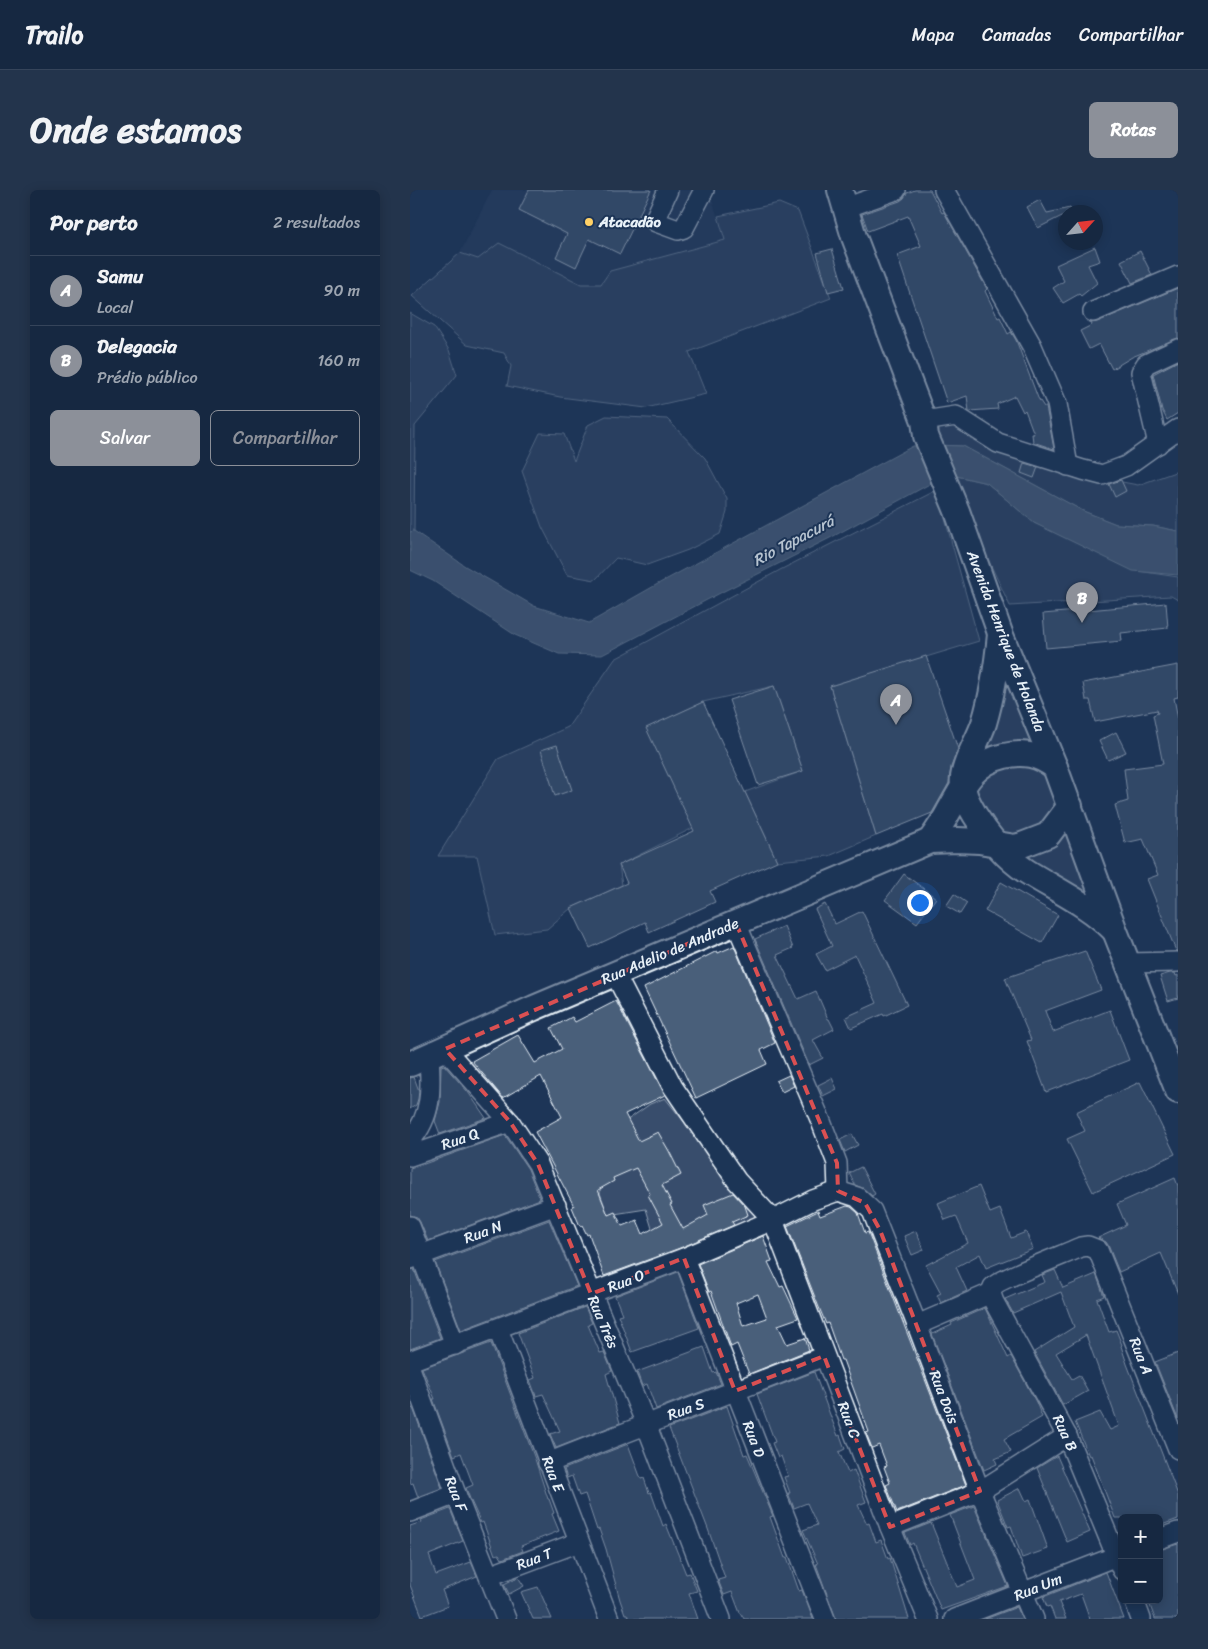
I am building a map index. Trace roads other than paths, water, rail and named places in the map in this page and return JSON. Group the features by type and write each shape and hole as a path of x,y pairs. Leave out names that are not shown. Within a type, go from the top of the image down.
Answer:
{"main road":[{"path":"830,190 841,231 915,424 925,428"},
{"name":"Avenida Henrique de Holanda","path":"842,199 854,237 957,511 1000,633 1070,806 1115,931 1178,1090"},
{"path":"930,841 949,812 962,785 966,767 983,725 994,686 1000,633"},
{"path":"962,785 980,766 996,758 1016,753 1038,756 1055,768"},
{"path":"962,785 970,807 982,826 1013,861 1092,910 1115,931"},
{"path":"930,841 958,840 1015,846 1042,839 1053,830 1070,806"},
{"name":"Rua Adelio de Andrade","path":"428,1056 534,1008 930,841"}],"street":[{"path":"668,190 655,219 656,222 678,230 684,228 704,190"},
{"path":"842,199 896,190"},
{"path":"944,190 1032,346 1058,404 1068,466"},
{"path":"1093,312 1178,276"},
{"path":"1158,444 1141,372 1146,364 1178,348"},
{"path":"925,428 956,416 998,443 1102,475 1126,466 1178,429"},
{"path":"736,923 816,1110 837,1164 838,1191"},
{"path":"1128,963 1178,962"},
{"path":"615,974 673,1087 737,1181 773,1220"},
{"path":"410,1141 417,1134 426,1116 431,1092 428,1056"},
{"name":"Rua Três","path":"428,1056 510,1122 538,1164 646,1424 721,1619"},
{"name":"Rua Q","path":"410,1156 510,1122"},
{"name":"Rua O","path":"410,1361 684,1258 773,1220 813,1200 838,1191"},
{"name":"Rua Dois","path":"838,1191 856,1196 872,1211 980,1491 1034,1619"},
{"name":"Rua N","path":"416,1257 556,1205"},
{"name":"Rua C","path":"773,1220 890,1528 928,1619"},
{"path":"410,1226 416,1257 455,1345"},
{"name":"Rua A","path":"992,1298 995,1285 1081,1247 1088,1246 1098,1250 1178,1449"},
{"name":"Rua D","path":"684,1258 824,1619"},
{"path":"917,1325 992,1298"},
{"name":"Rua B","path":"992,1298 1068,1436 1120,1559"},
{"name":"Rua E","path":"498,1329 609,1619"},
{"name":"Rua S","path":"548,1463 824,1356"},
{"name":"Rua F","path":"410,1368 456,1494 506,1619"},
{"path":"890,1528 980,1491 1068,1436"},
{"path":"410,1512 456,1494"},
{"path":"1163,1538 1178,1532"},
{"name":"Rua T","path":"490,1576 579,1542"},
{"name":"Rua Um","path":"954,1619 1118,1561"},
{"path":"1135,1604 1141,1619"}],"water":[{"name":"Rio Tapacurá","path":"913,446 963,446 1083,511 1116,524 1153,526 1178,531 1178,575 1133,571 1034,523 987,483 948,474 830,538 602,655 559,654 515,635 433,581 410,570 410,532 414,531 465,566 534,606 589,623"}],"place":[{"name":"Atacadão","path":"589,222"},
{"name":"Delegacia","path":"1082,623"},
{"name":"Samu","path":"896,725"}]}
